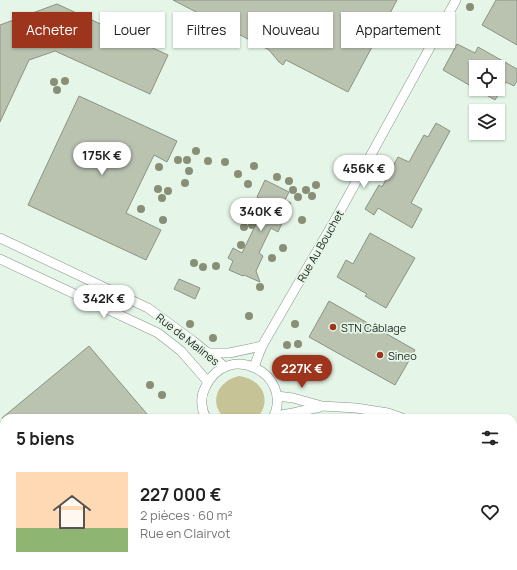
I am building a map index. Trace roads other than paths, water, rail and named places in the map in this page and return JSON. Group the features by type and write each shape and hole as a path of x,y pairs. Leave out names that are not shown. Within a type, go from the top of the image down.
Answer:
{"street":[{"name":"Rue Au Bouchet","path":"254,367 262,346 339,213 456,0"},
{"name":"Rue de Malines","path":"0,238 148,308 193,340 225,367"},
{"name":"Rue de Malines","path":"0,259 158,333 181,351 208,382"},
{"path":"208,353 229,353 262,346"},
{"path":"204,414 202,403 203,392 208,382 215,373 234,364 244,364 254,367 270,379 277,396 277,406 275,414"},
{"path":"277,396 293,398 322,406 356,408 391,414"},
{"path":"288,414 322,406"}],"place":[{"name":"STN Câblage","path":"333,327"},
{"name":"Sineo","path":"380,355"}]}
